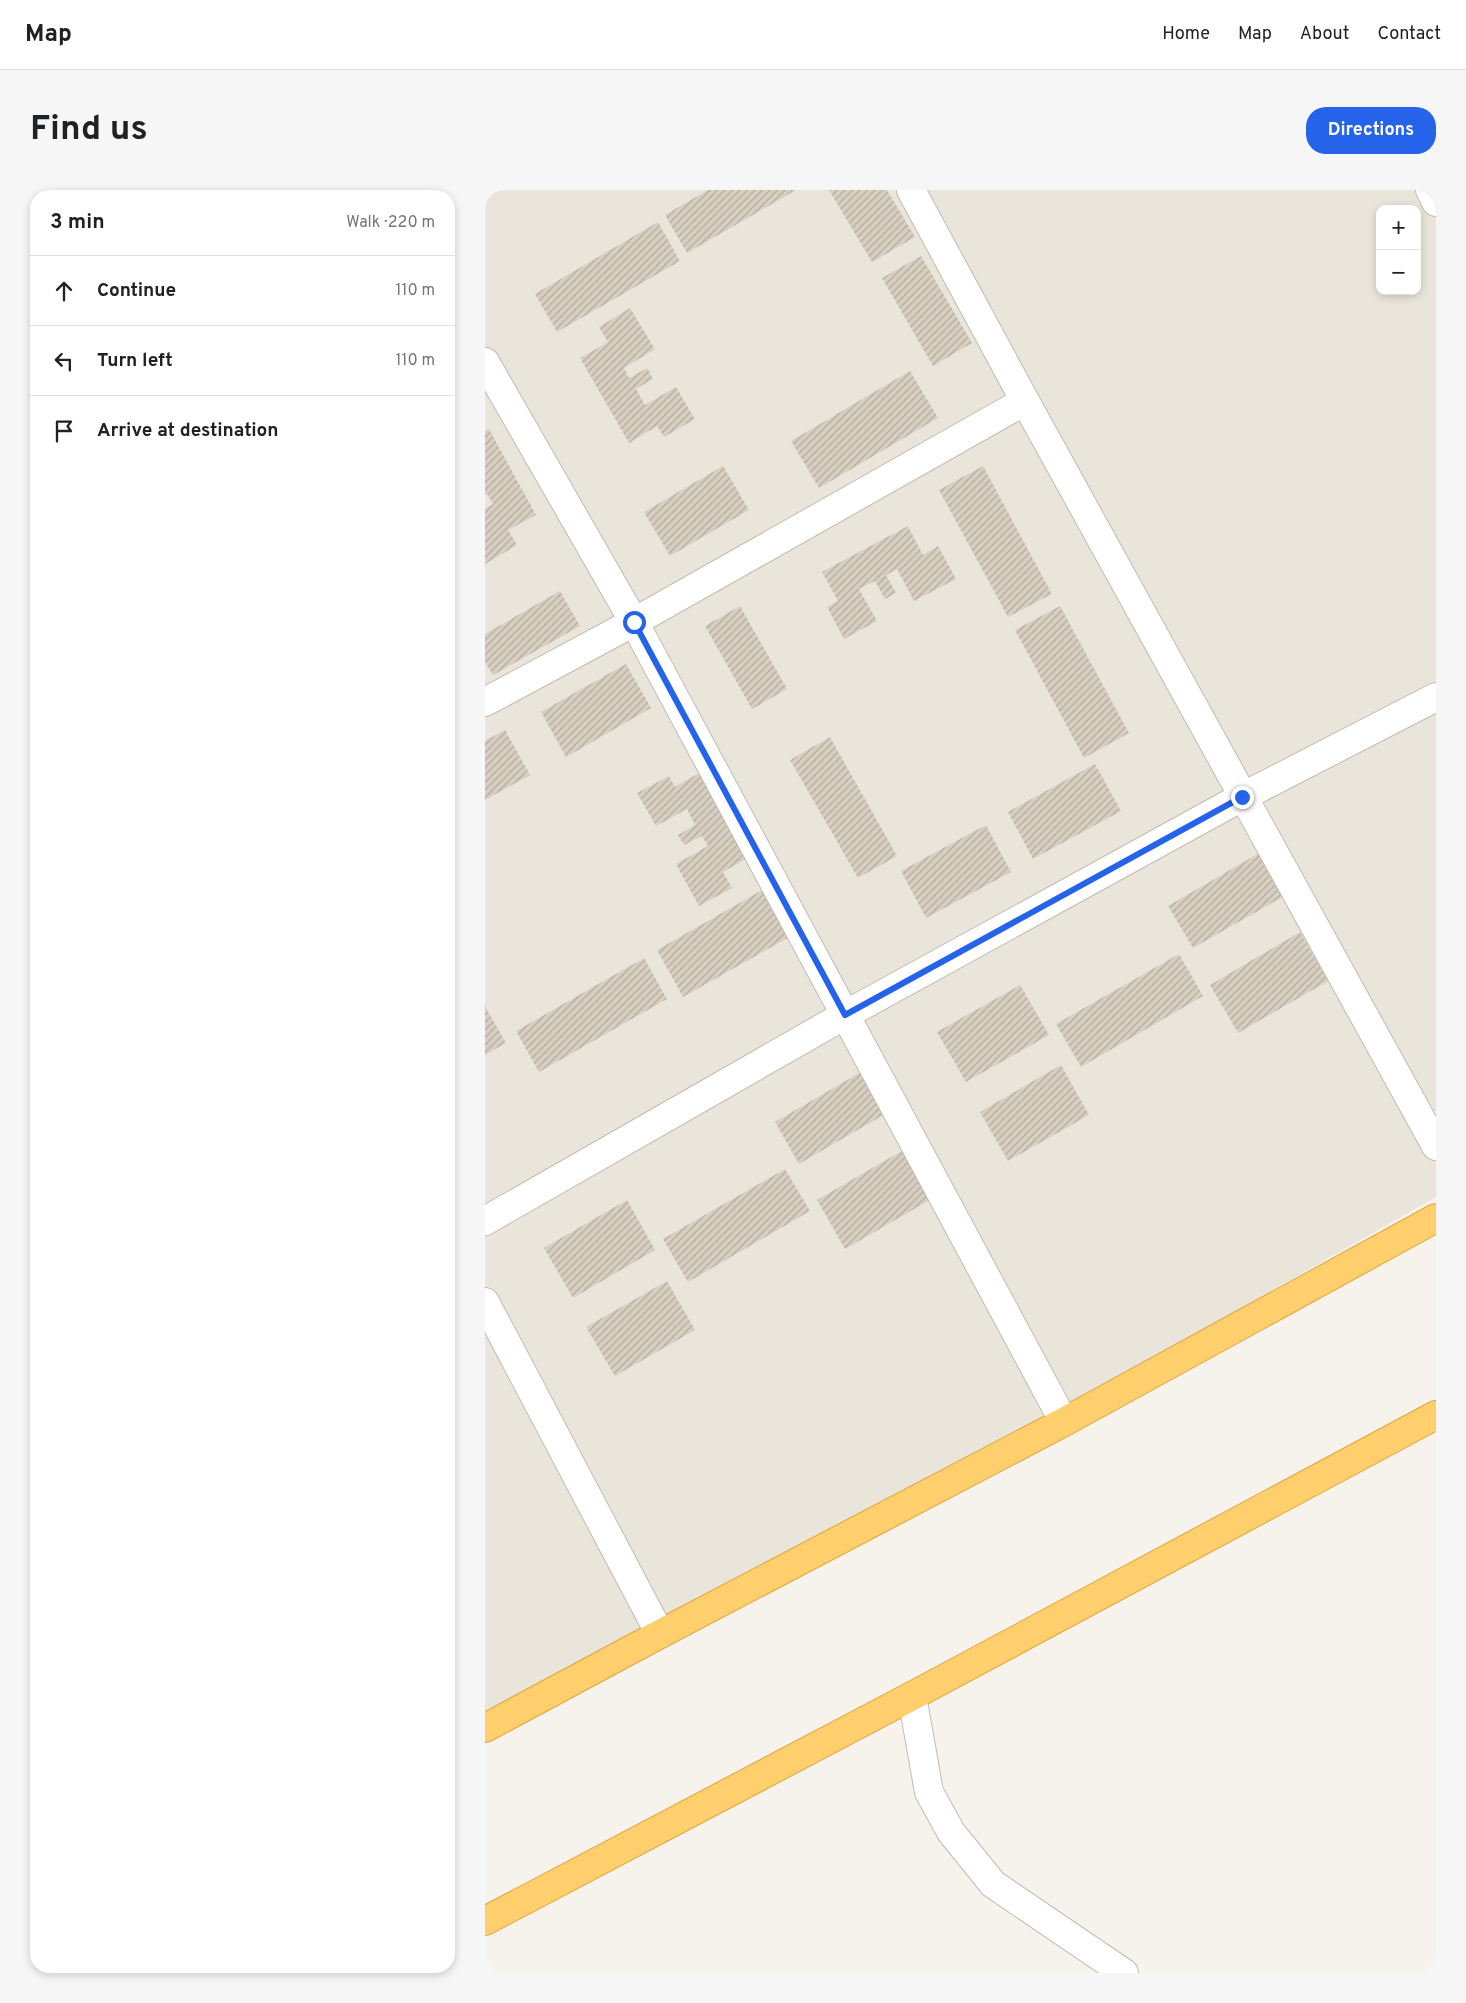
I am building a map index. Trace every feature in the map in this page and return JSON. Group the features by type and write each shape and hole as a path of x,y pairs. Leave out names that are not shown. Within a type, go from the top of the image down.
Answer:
{"highway":[{"path":"485,1728 1064,1422 1436,1218"},
{"path":"485,1921 912,1696 1436,1415"}],"street":[{"path":"911,190 1242,797 1436,1146"},
{"path":"485,362 634,622 1064,1422"},
{"path":"485,702 634,622 1025,401"},
{"path":"485,1220 845,1015 1242,797 1436,697"},
{"path":"485,1302 660,1634"},
{"path":"912,1696 929,1792 951,1832 993,1884 1124,1973"}],"shaded area":[{"path":"485,190 1436,190 1436,1197 485,1738"}],"building":[{"path":"708,190 796,190 687,253 665,215"},
{"path":"829,190 887,190 915,237 872,262"},
{"path":"658,222 680,261 557,332 535,294"},
{"path":"921,256 972,343 933,366 882,278"},
{"path":"630,308 655,349 624,368 629,378 647,368 653,379 636,389 645,405 676,387 695,419 664,437 657,426 629,443 580,358 608,342 599,327"},
{"path":"910,371 938,418 819,488 791,441"},
{"path":"489,429 536,515 508,530 517,545 485,564 485,509 493,504 487,494 485,495 485,431"},
{"path":"723,466 749,510 670,556 644,512"},
{"path":"983,466 1052,594 1008,617 939,490"},
{"path":"908,526 923,555 938,546 956,579 914,601 897,569 886,575 896,593 885,599 875,581 859,589 877,621 844,639 827,607 838,601 822,572"},
{"path":"560,591 580,626 493,675 485,662 485,634"},
{"path":"740,606 787,689 752,709 705,626"},
{"path":"1060,606 1129,733 1084,758 1015,630"},
{"path":"626,664 651,708 566,757 541,712"},
{"path":"505,730 530,775 485,800 485,741"},
{"path":"830,737 897,856 858,878 790,760"},
{"path":"1095,764 1121,811 1033,859 1008,812"},
{"path":"703,771 751,856 723,872 732,888 699,906 676,864 708,846 702,836 684,845 678,835 695,825 687,809 656,826 637,793 669,776 675,787"},
{"path":"986,825 1011,872 926,918 901,871"},
{"path":"1261,852 1286,895 1193,948 1168,906"},
{"path":"771,885 798,932 683,997 657,950"},
{"path":"1300,932 1328,981 1238,1033 1210,985"},
{"path":"1179,954 1203,996 1081,1067 1056,1024"},
{"path":"644,958 667,999 539,1072 516,1031"},
{"path":"1020,985 1049,1035 966,1082 937,1032"},
{"path":"485,1006 506,1043 485,1055"},
{"path":"1061,1065 1089,1115 1008,1161 980,1112"},
{"path":"868,1068 892,1110 799,1164 775,1122"},
{"path":"907,1148 935,1197 845,1249 817,1200"},
{"path":"785,1169 810,1211 688,1282 663,1239"},
{"path":"627,1200 655,1250 573,1298 544,1248"},
{"path":"667,1281 695,1330 615,1376 586,1327"}],"route":[{"path":"634,622 845,1015 1242,797"}]}
